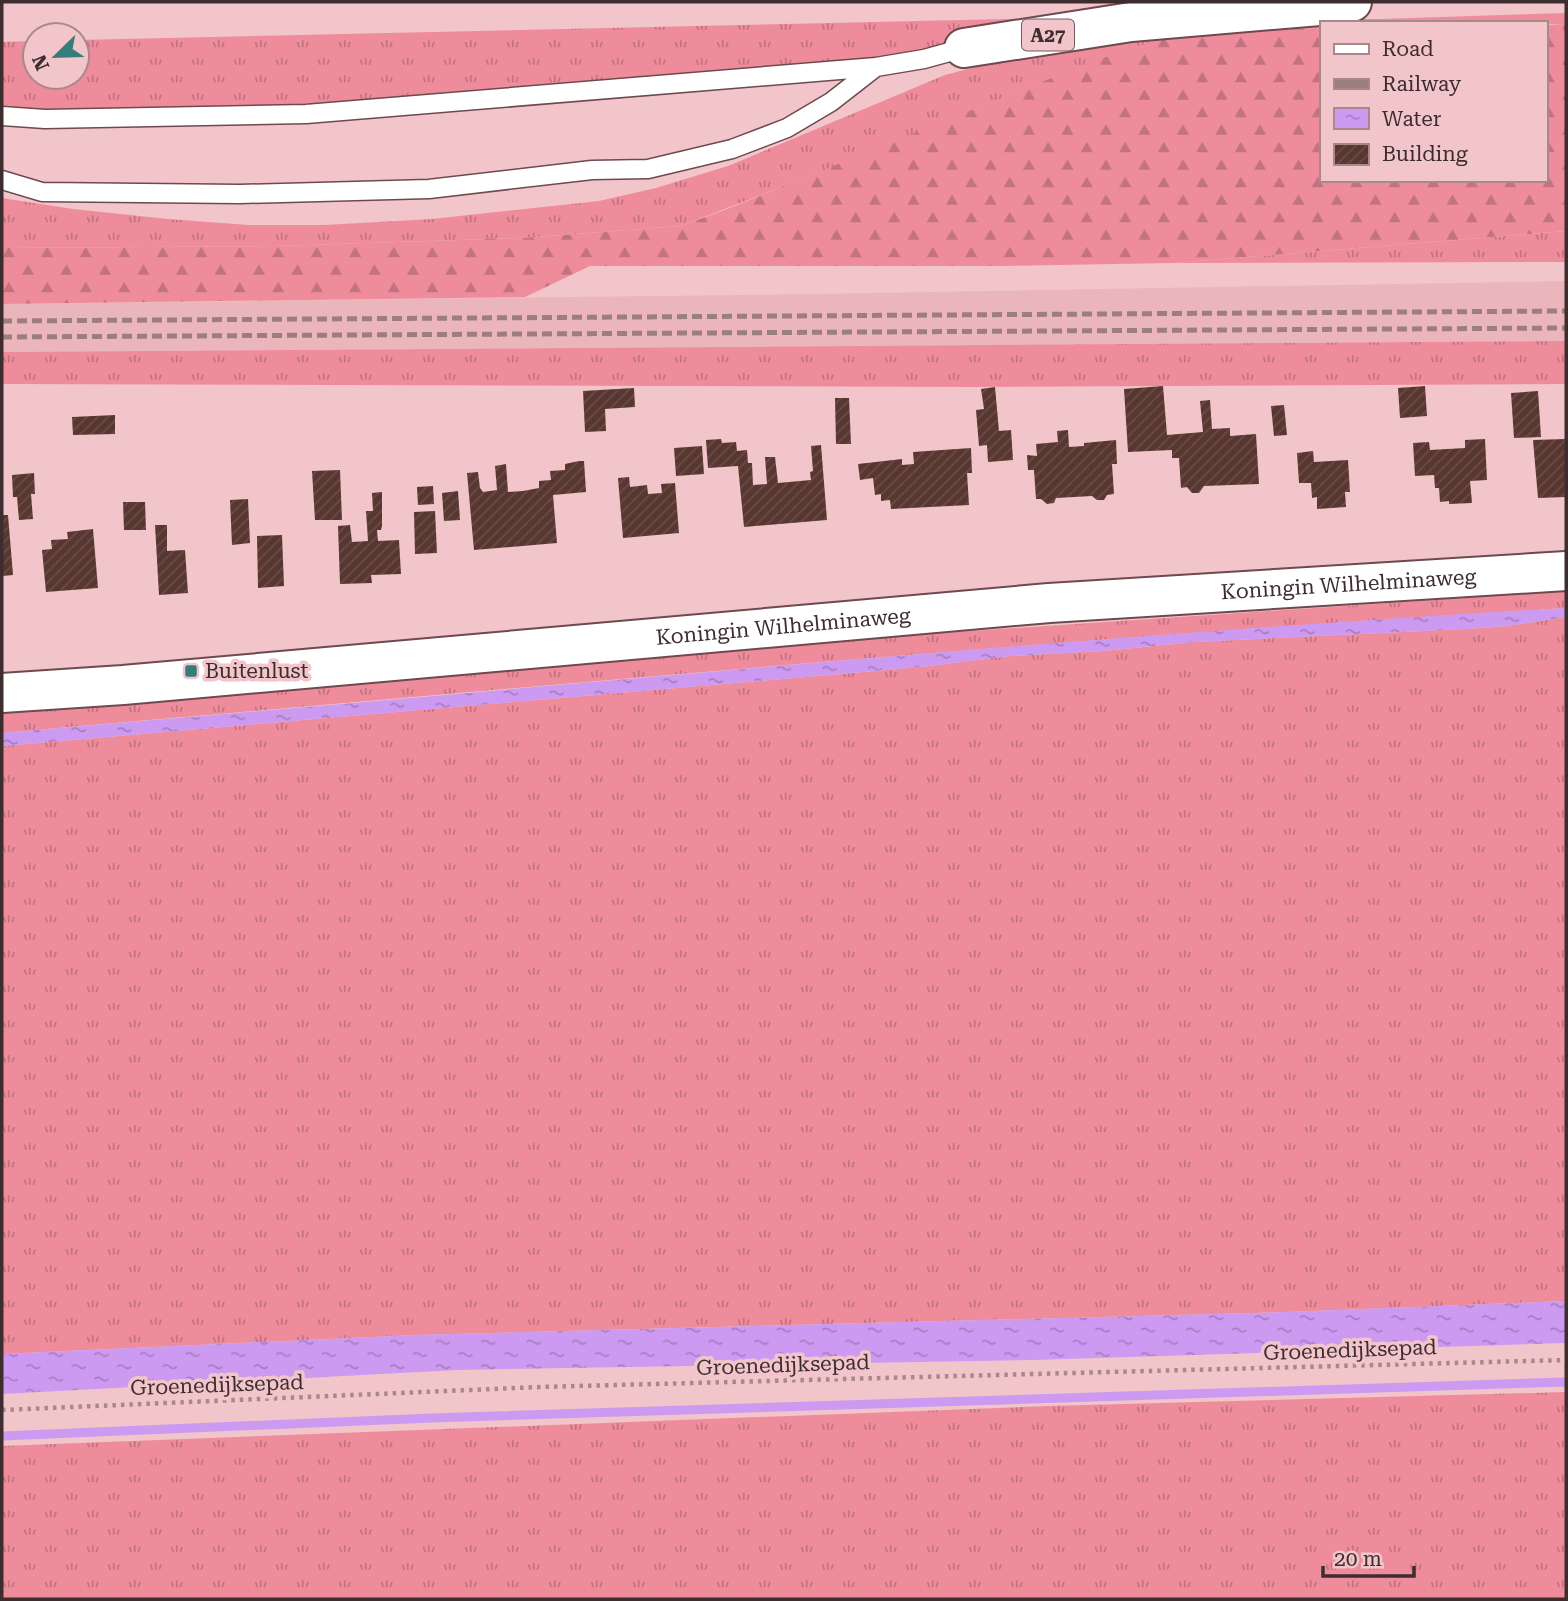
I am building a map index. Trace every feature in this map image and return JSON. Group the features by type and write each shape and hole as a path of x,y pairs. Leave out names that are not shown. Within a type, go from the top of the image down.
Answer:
{"main road":[{"name":"A27","path":"964,48 1131,22 1352,2"},
{"name":"Koningin Wilhelminaweg","path":"2,693 1049,603 1566,571"}],"lane":[{"name":"A27","path":"2,116 45,119 306,114 876,67 924,59 964,48"},
{"name":"A27","path":"2,180 42,192 240,194 429,189 592,170 648,169 732,149 787,128 831,102 876,67"}],"path":[{"name":"Groenedijksepad","path":"2,1410 540,1387 1566,1360"}],"shaded area":[{"path":"1566,281 1566,341 2,352 2,304"}],"green space":[{"path":"1566,13 1566,24 1547,24 1547,21 1320,21 1320,28 1229,31 1054,77 882,148 681,226 521,238 276,246 2,248 2,198 73,209 249,225 324,225 432,219 599,201 656,188 728,166 945,75 1056,46 1295,19"},
{"path":"1055,18 910,52 834,65 449,100 271,107 2,109 2,42 21,41 21,91 91,91 91,40"},
{"path":"1566,24 1566,231 1175,263 590,266 525,297 2,304 2,248 276,246 521,238 681,226 1123,51 1185,35 1224,31 1320,28 1320,182 1547,182 1547,25"},
{"path":"1566,231 1566,262 1175,263"},
{"path":"1566,341 1566,384 973,387 2,384 2,352"},
{"path":"1566,591 1566,608 979,649 2,733 2,711 911,635"},
{"path":"1566,617 1566,1301 1288,1312 416,1335 2,1354 2,746 921,667 1010,656 1194,642 1466,629"},
{"path":"1566,1392 1566,1599 2,1599 2,1446 1048,1406"}],"water":[{"path":"1566,608 1566,617 1507,626 1194,642 1010,656 921,667 2,746 2,733 1027,645"},
{"path":"1566,1301 1566,1343 1034,1360 457,1370 2,1394 2,1354 416,1335 1288,1312"}],"building":[{"path":"1163,386 1167,435 1203,432 1200,401 1210,400 1212,429 1230,428 1230,436 1256,434 1259,484 1204,486 1199,493 1192,493 1187,487 1181,488 1179,458 1172,458 1172,450 1128,452 1124,389"},
{"path":"1425,386 1427,416 1400,418 1398,388"},
{"path":"995,387 999,431 1011,430 1013,460 988,462 987,445 979,446 976,410 984,409 981,389"},
{"path":"634,388 635,407 605,409 606,431 585,432 583,391"},
{"path":"1538,391 1541,437 1514,438 1511,393"},
{"path":"835,398 849,398 851,444 836,444"},
{"path":"1284,405 1287,435 1274,436 1271,406"},
{"path":"115,415 115,434 73,435 72,417"},
{"path":"1068,430 1069,447 1116,440 1117,464 1112,464 1114,494 1107,495 1104,500 1097,500 1092,496 1056,498 1054,503 1047,504 1036,499 1034,470 1028,470 1027,455 1037,456 1036,444 1058,442 1057,431"},
{"path":"721,439 722,443 736,442 737,451 747,450 748,463 752,463 753,485 767,484 765,457 775,457 778,483 811,480 811,446 821,445 827,520 744,527 738,466 708,468 706,440"},
{"path":"1485,439 1487,480 1470,481 1472,503 1440,502 1434,475 1415,476 1413,443 1429,442 1430,450 1465,448 1465,440"},
{"path":"1566,439 1566,497 1538,498 1533,440"},
{"path":"702,446 704,474 676,476 674,448"},
{"path":"971,448 972,473 967,473 969,505 891,509 890,500 881,501 881,494 875,495 873,478 860,480 858,464 902,459 902,465 914,464 913,452"},
{"path":"1313,451 1314,462 1348,460 1350,492 1345,492 1346,507 1317,509 1317,497 1312,498 1311,483 1299,483 1297,453"},
{"path":"584,461 586,492 553,495 557,543 474,550 467,473 478,472 483,492 497,490 495,466 506,464 508,492 523,491 539,488 539,481 551,480 550,471 565,470 565,464"},
{"path":"340,470 342,520 315,520 312,471"},
{"path":"34,473 35,494 31,494 33,519 19,520 17,497 13,497 12,475"},
{"path":"629,477 630,487 647,485 648,494 662,493 661,484 675,483 679,533 623,538 618,478"},
{"path":"433,486 434,504 418,505 417,487"},
{"path":"458,491 460,520 444,521 442,493"},
{"path":"382,492 382,526 381,530 377,530 378,541 399,540 401,574 371,575 372,583 340,584 338,526 350,525 352,542 368,541 366,511 373,511 372,493"},
{"path":"248,499 250,543 232,545 230,500"},
{"path":"123,502 145,502 146,530 124,530"},
{"path":"435,511 437,553 415,554 414,512"},
{"path":"2,515 8,515 13,575 2,576"},
{"path":"155,525 167,525 167,551 185,550 188,593 159,595"},
{"path":"93,529 98,588 46,592 42,550 52,549 51,540 68,539 67,532"},
{"path":"282,535 284,586 258,588 257,536"}],"waterway":[{"path":"2,1436 432,1418 1566,1382"}],"railway":[{"path":"2,321 1566,311"},
{"path":"2,337 1566,328"}],"place":[{"name":"Buitenlust","path":"191,671"}]}
